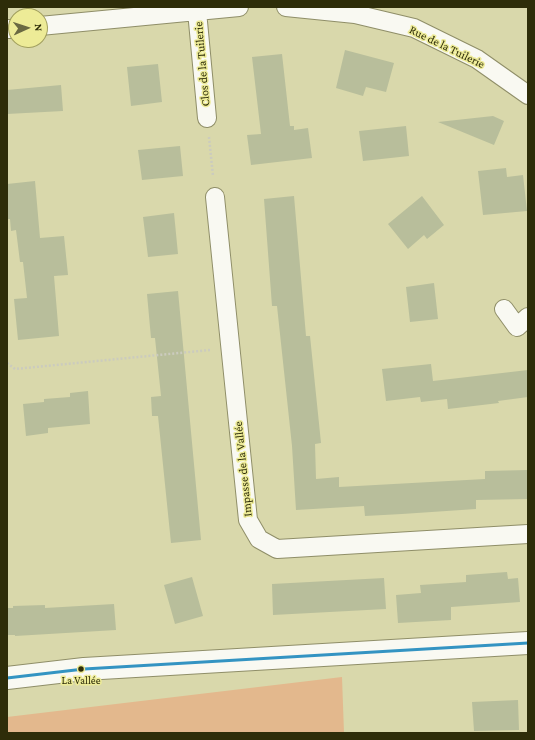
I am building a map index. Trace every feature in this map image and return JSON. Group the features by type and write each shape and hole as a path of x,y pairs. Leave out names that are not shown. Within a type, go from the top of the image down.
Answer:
{"street":[{"path":"48,25 239,7"},
{"name":"Rue de la Tuilerie","path":"286,7 355,14 414,28 477,59 528,96"},
{"name":"Clos de la Tuilerie","path":"197,11 206,118"},
{"name":"Impasse de la Vallée","path":"215,197 248,520 259,539 277,549 528,534"},
{"path":"504,309 517,327 528,317"},
{"path":"7,678 84,669 528,643"}],"path":[{"path":"206,118 215,197"},
{"path":"7,363 15,369 230,348"}],"shaded area":[{"path":"342,677 344,733 7,733 7,717"}],"building":[{"path":"345,50 394,63 386,92 366,87 363,96 336,88"},
{"path":"282,54 290,126 294,126 294,130 308,128 312,158 251,165 247,135 261,134 252,57"},
{"path":"158,64 162,102 131,106 127,67"},
{"path":"61,85 63,111 7,114 7,90"},
{"path":"493,116 504,121 494,145 438,122"},
{"path":"406,126 409,156 363,161 359,131"},
{"path":"180,146 183,176 142,180 138,150"},
{"path":"506,168 507,177 523,175 527,211 483,215 478,171"},
{"path":"35,181 40,238 64,236 68,275 54,276 59,336 18,340 14,299 27,298 23,262 20,262 16,230 11,231 10,219 8,219 7,184"},
{"path":"294,196 306,336 310,336 321,443 315,444 316,479 339,477 339,487 485,479 485,471 528,470 528,499 476,500 476,509 365,516 364,506 296,510 292,446 277,306 272,306 264,199"},
{"path":"422,196 444,225 427,239 424,235 408,249 388,224"},
{"path":"174,213 178,254 148,257 143,217"},
{"path":"434,283 438,319 410,322 406,287"},
{"path":"178,291 201,540 171,543 158,416 152,416 151,397 161,396 155,338 151,338 147,294"},
{"path":"431,364 433,381 528,370 528,397 498,401 499,403 448,409 447,399 421,402 420,397 386,401 382,369"},
{"path":"88,391 90,424 48,428 48,433 26,436 23,404 44,402 44,399 70,397 70,393"},
{"path":"507,572 508,579 518,578 520,602 451,607 451,620 398,623 396,595 421,593 420,585 466,582 466,575"},
{"path":"192,577 203,616 175,624 164,585"},
{"path":"384,578 386,609 273,615 272,584"},
{"path":"114,604 116,630 15,636 7,635 7,608 13,608 13,606 45,605 45,608"},
{"path":"518,700 519,730 474,731 472,702"}],"transit line":[{"path":"7,678 84,669 528,643"}],"place":[{"name":"La Vallée","path":"81,669"}]}
